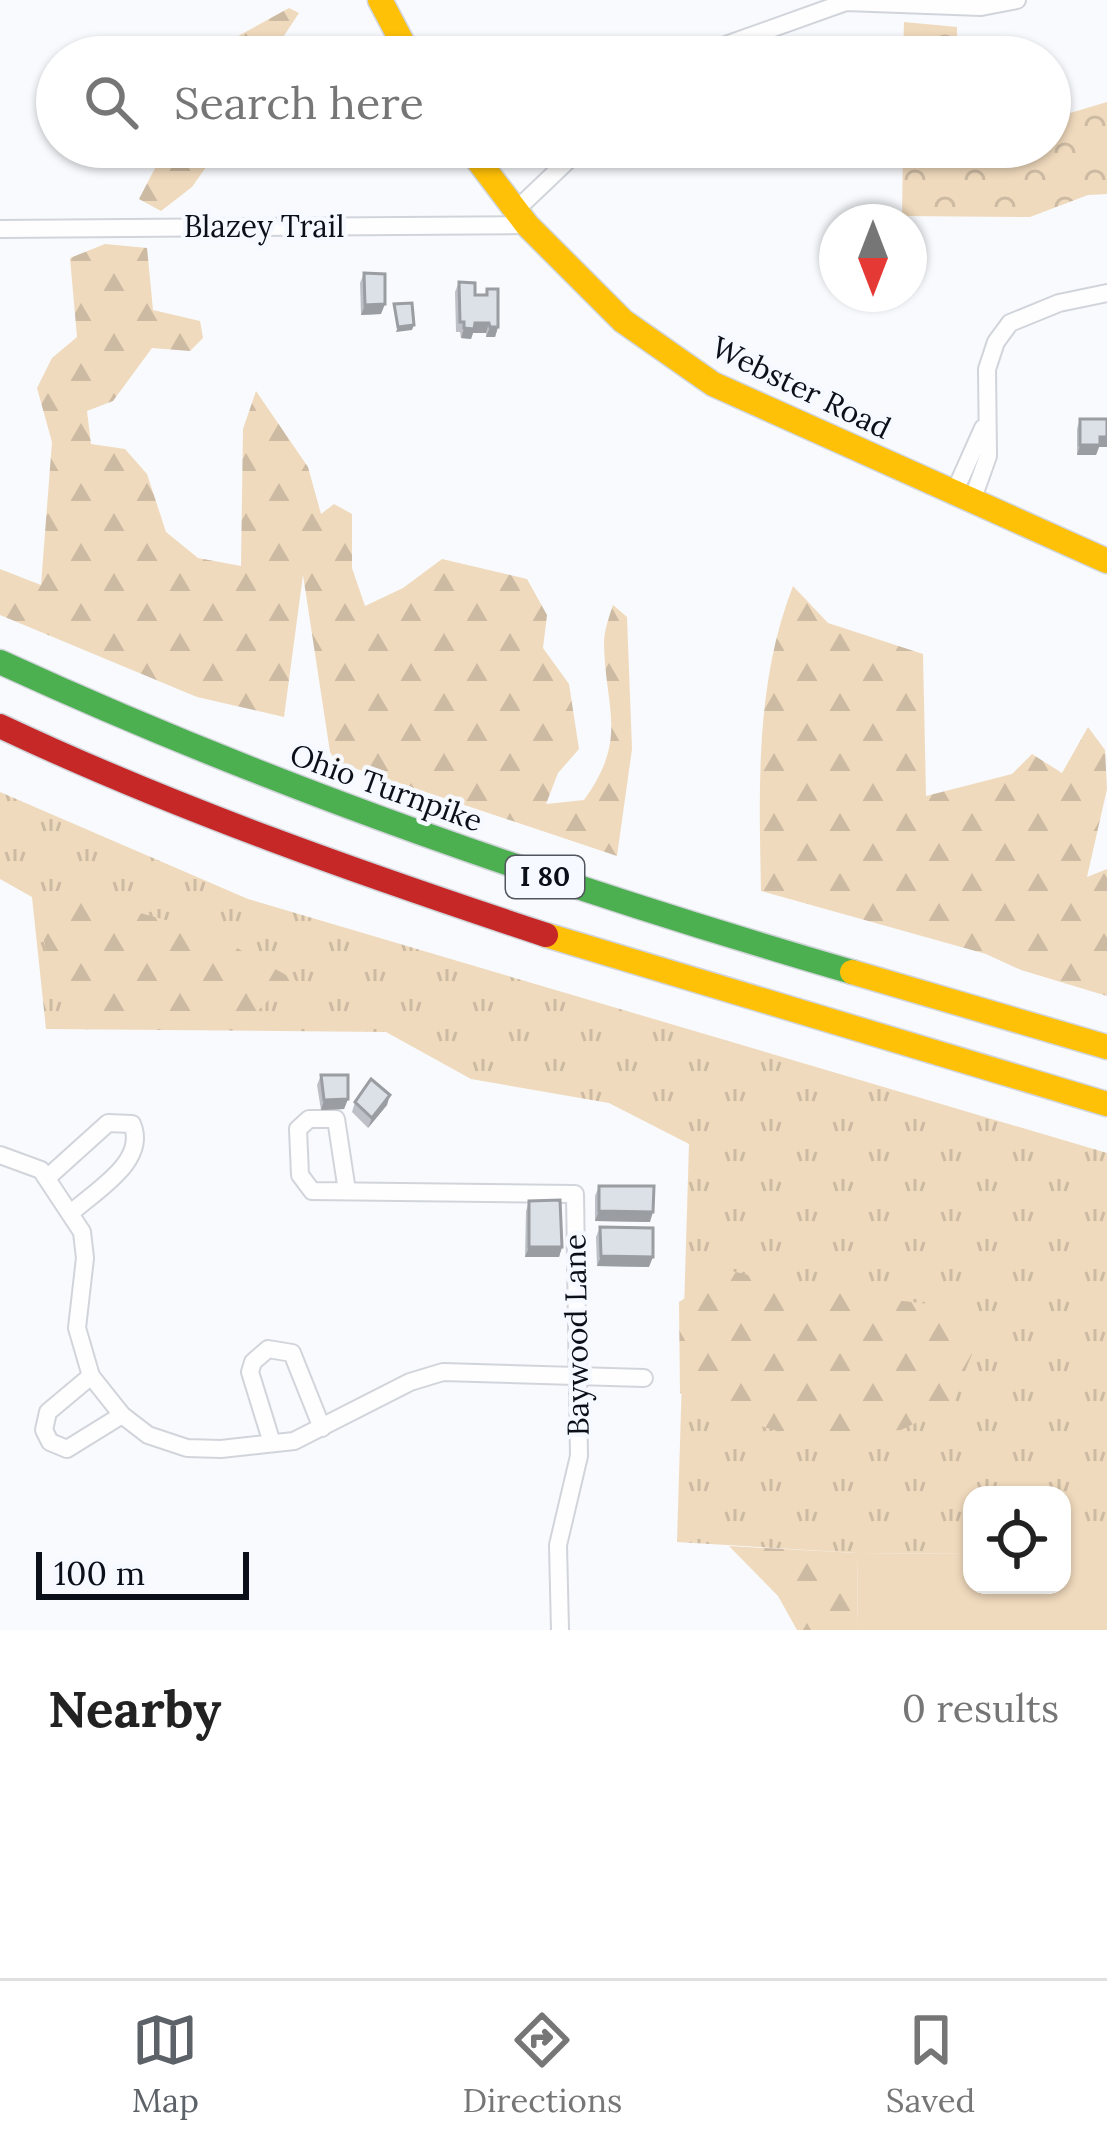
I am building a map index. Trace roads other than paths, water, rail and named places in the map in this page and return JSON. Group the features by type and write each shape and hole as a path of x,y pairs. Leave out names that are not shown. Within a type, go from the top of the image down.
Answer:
{"main road":[{"path":"380,0 399,36"},
{"name":"Webster Road","path":"484,168 522,217 623,321 713,384 1107,561"},
{"name":"Ohio Turnpike","path":"0,662 76,699 352,811 638,909 1107,1047"},
{"name":"I 80","path":"0,726 349,868 612,958 1107,1104"}],"street":[{"path":"749,36 845,1 981,7 1017,0"},
{"path":"522,217 564,168"},
{"name":"Blazey Trail","path":"0,229 522,217"},
{"path":"963,497 986,415 987,369 996,342 1010,323 1059,303 1107,292"},
{"name":"Baywood Lane","path":"347,1191 336,1119 309,1119 298,1129 300,1175 312,1191 575,1194 579,1456 558,1545 560,1630"},
{"path":"47,1178 108,1123 132,1124 137,1148 71,1213"},
{"path":"0,1155 41,1170 82,1232 85,1258 77,1328 91,1376 122,1415 148,1435 187,1448 294,1441 410,1382 443,1372 644,1378"},
{"path":"272,1443 250,1372 268,1348 292,1353 322,1428"},
{"path":"91,1376 48,1412 44,1430 50,1442 67,1449 76,1446 122,1415"}]}
